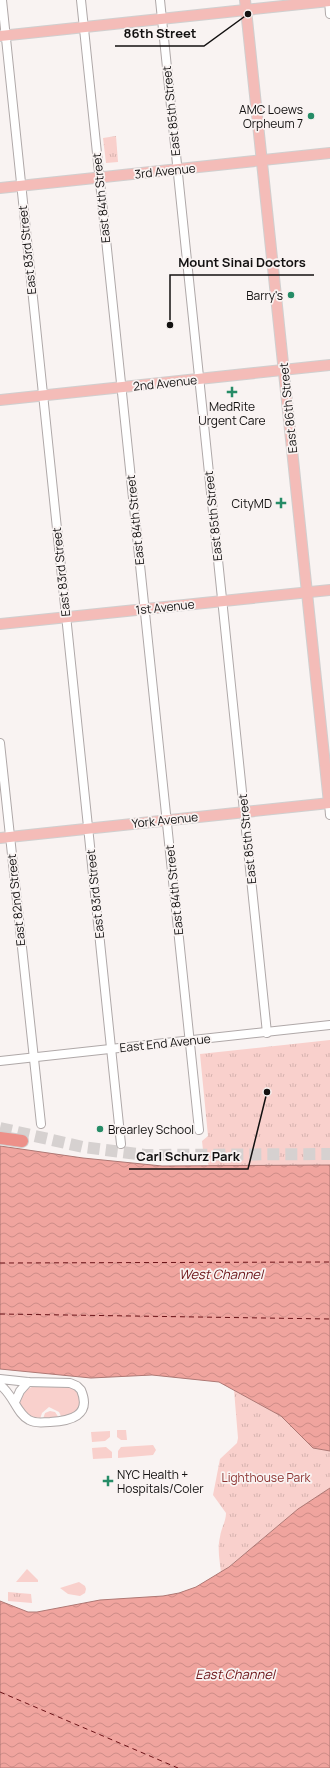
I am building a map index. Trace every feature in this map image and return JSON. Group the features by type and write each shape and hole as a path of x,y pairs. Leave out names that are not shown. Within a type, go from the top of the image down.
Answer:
{"highway":[{"path":"0,1138 22,1141"}],"main road":[{"path":"3,35 162,19 246,5 329,1"},
{"name":"East 86th Street","path":"246,5 329,803"},
{"name":"3rd Avenue","path":"0,188 330,153"},
{"name":"2nd Avenue","path":"0,400 330,366"},
{"name":"1st Avenue","path":"0,624 330,590"},
{"name":"York Avenue","path":"5,837 329,803"}],"street":[{"name":"East 83rd Street","path":"2,0 3,35 21,186 121,1144"},
{"name":"East 84th Street","path":"81,0 199,1130"},
{"name":"East 85th Street","path":"160,0 267,1033"},
{"path":"329,1 330,14"},
{"name":"East 82nd Street","path":"0,743 5,837 40,1124"},
{"name":"East 86th Street","path":"329,803 330,815"},
{"name":"East End Avenue","path":"0,1060 267,1033 330,1025"},
{"path":"0,1379 73,1384 79,1387 82,1392 84,1400 83,1407 79,1414 70,1420 39,1423 30,1421 25,1418 9,1392 0,1385"},
{"path":"15,1402 20,1391 28,1382"}],"green space":[{"path":"116,136 118,162 106,163 103,138"},
{"path":"330,1040 330,1165 209,1166 203,1150 202,1141 208,1136 200,1054"},
{"path":"35,1386 63,1386 74,1389 78,1392 78,1410 62,1418 59,1412 49,1407 42,1413 40,1419 31,1417 22,1410 20,1400 29,1388"},
{"name":"Lighthouse Park","path":"234,1390 281,1416 313,1448 330,1451 330,1488 298,1509 221,1573 219,1546 226,1513 213,1495 220,1459 237,1443 238,1438"},
{"path":"50,1411 55,1412 59,1418 43,1419 45,1413"},
{"path":"117,1430 126,1430 127,1440 121,1440 117,1437"},
{"path":"110,1431 110,1437 105,1441 92,1442 91,1432"},
{"path":"153,1445 156,1450 153,1455 118,1458 118,1451 121,1447"},
{"path":"106,1447 112,1452 112,1458 93,1459 92,1448"},
{"path":"27,1569 38,1580 38,1582 16,1582"},
{"path":"79,1582 85,1586 86,1589 85,1593 80,1596 68,1594 60,1588"},
{"path":"8,1592 31,1594 32,1603 8,1601"}],"water":[{"name":"West Channel","path":"0,1146 83,1158 162,1166 330,1165 330,1451 313,1448 281,1416 219,1382 152,1375 91,1378 0,1369"},
{"name":"East Channel","path":"330,1488 330,1768 0,1768 0,1601 28,1612 37,1612 100,1600 163,1596 179,1593 196,1587 229,1567 298,1509"}],"ferry route":[{"path":"0,1263 330,1262"},
{"path":"0,1314 330,1319"},
{"path":"0,1692 178,1768"}],"tunnel":[{"path":"0,1128 83,1147 145,1155 330,1154"}],"place":[{"name":"86th Street","path":"248,14"},
{"name":"AMC Loews Orpheum 7","path":"311,116"},
{"name":"Barry's","path":"291,295"},
{"name":"Mount Sinai Doctors","path":"170,325"},
{"name":"MedRite Urgent Care","path":"232,392"},
{"name":"CityMD","path":"281,503"},
{"name":"Carl Schurz Park","path":"267,1092"},
{"name":"Brearley School","path":"100,1129"},
{"name":"NYC Health + Hospitals/Coler","path":"108,1481"}]}
